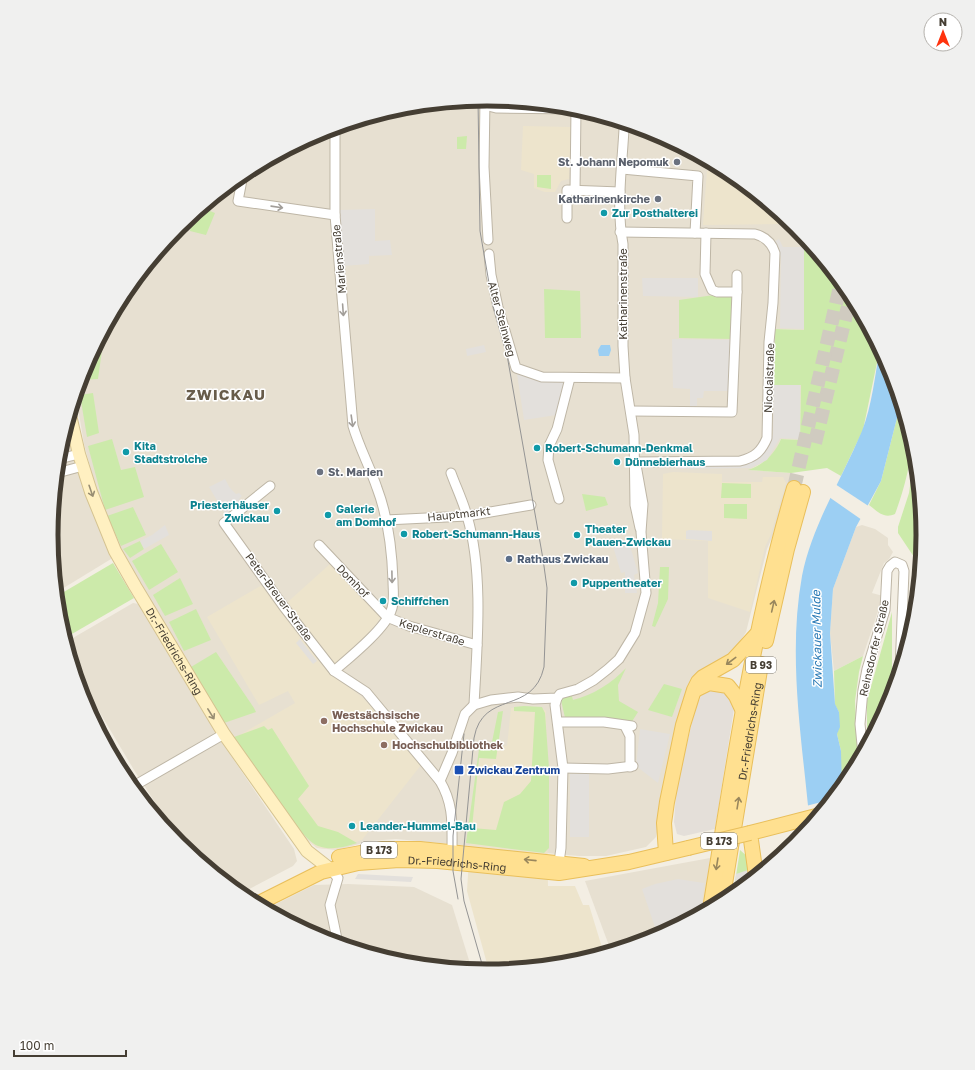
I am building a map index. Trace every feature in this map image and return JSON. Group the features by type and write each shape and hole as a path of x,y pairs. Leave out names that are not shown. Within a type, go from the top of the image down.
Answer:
{"main road":[{"name":"Dr.-Friedrichs-Ring","path":"73,426 83,466 100,515 118,558 224,734 296,837 307,851 326,866 399,860 459,863 546,872 568,872 590,867 629,862 666,853"},
{"name":"Dr.-Friedrichs-Ring","path":"711,901 742,710 758,633 782,530 799,490 765,646 723,894"},
{"path":"666,853 664,817 683,725 694,690 698,682 703,677 733,660 758,633"},
{"path":"694,690 709,683 723,684 733,690 742,710"},
{"name":"B 173","path":"666,853 810,817"},
{"path":"750,833 755,871"},
{"name":"Dr.-Friedrichs-Ring","path":"326,866 349,855 382,849 452,852 558,862 590,867"},
{"name":"B 173","path":"255,896 326,866"},
{"name":"B 173","path":"263,901 326,866"}],"street":[{"path":"485,106 484,167 488,240"},
{"path":"492,106 496,108 540,109"},
{"path":"575,191 576,115"},
{"name":"Katharinenstraße","path":"474,705 491,700 518,697 546,699 557,698 560,694 578,689 594,680 619,659 635,633 646,593 641,532 643,504 635,463 623,346 623,244 620,232 623,127"},
{"name":"Marienstraße","path":"334,134 335,215 353,426 356,437 378,488 386,520"},
{"path":"622,169 698,176 695,233"},
{"path":"239,185 238,201 335,215"},
{"path":"566,218 567,190 620,192"},
{"name":"Nicolaistraße","path":"620,232 755,234 762,236 773,246 775,253 767,438 762,450 753,457 740,460 635,463"},
{"path":"706,233 705,274 712,290 717,292 737,292"},
{"name":"Alter Steinweg","path":"489,254 491,275 498,307 516,368 542,378 626,378"},
{"path":"630,411 732,412 737,275"},
{"path":"559,499 548,460 549,446 557,429 570,378"},
{"path":"65,457 79,454"},
{"path":"63,471 83,466"},
{"path":"440,781 465,714 474,705 477,645 478,611 474,553 467,516 451,473"},
{"name":"Peter-Breuer-Straße","path":"270,486 224,523 284,607 334,671 366,692 440,781 448,795 451,811 452,852"},
{"name":"Hauptmarkt","path":"386,520 467,516 531,505"},
{"path":"334,671 366,643 391,612 393,601 392,569 386,520"},
{"name":"Domhof","path":"319,545 388,617"},
{"name":"Reinsdorfer Straße","path":"862,745 860,724 863,690 867,669 885,610 887,572 890,566 895,562 902,565 904,571 901,650"},
{"name":"Keplerstraße","path":"388,617 409,626 477,645"},
{"path":"546,872 558,862 564,768 555,705 557,698"},
{"path":"558,722 604,722 629,726 631,766 608,769 564,768"},
{"path":"137,783 224,734"},
{"path":"326,866 338,878 330,904 337,937"}],"shaded area":[{"path":"459,106 516,106 544,109 599,120 652,138 702,163 749,194 771,212 804,245 804,330 775,329 774,384 801,385 800,440 781,439 774,453 767,460 749,470 791,473 790,479 773,535 767,549 746,632 733,653 702,672 665,791 656,837 646,847 606,856 579,856 396,839 370,841 337,850 317,848 300,834 220,721 120,546 106,517 95,485 84,444 78,407 91,371 102,345 130,296 165,252 204,212 249,178 273,163 323,138 376,120 431,109"},
{"path":"523,126 571,127 569,179 561,181 555,192 545,192 534,188 534,174 521,170"},
{"path":"707,171 715,171 726,178 749,194 782,223 782,224 703,225"},
{"path":"375,209 375,241 390,240 392,255 369,256 369,264 343,266 338,210"},
{"path":"779,239 783,247 804,247 804,329 780,328 781,257 774,242"},
{"path":"642,278 698,278 698,297 643,296"},
{"path":"672,339 730,340 730,391 704,391 703,398 697,398 697,406 690,406 690,389 673,388"},
{"path":"484,345 486,352 467,356 466,349"},
{"path":"517,374 538,380 573,382 563,414 524,420"},
{"path":"774,385 800,385 800,439 780,438 767,460 750,468 677,469 677,462 752,460 761,455 773,435"},
{"path":"70,434 112,555 111,559 62,589 58,535 59,507 66,451"},
{"path":"673,472 722,474 722,482 762,482 763,477 783,477 786,483 771,534 765,547 750,612 708,598 708,541 662,539 663,474"},
{"path":"225,479 230,488 236,494 239,493 242,496 239,499 241,501 233,509 231,506 228,508 230,511 225,514 209,487"},
{"path":"165,525 169,535 144,549 140,541 152,535"},
{"path":"862,525 875,529 888,538 888,545 893,552 889,559 884,563 872,593 883,596 863,656 834,671 830,633 833,589 856,527"},
{"path":"686,531 712,531 712,541 686,539"},
{"path":"628,539 638,573 634,575 637,593 625,593 625,572 621,573 612,543"},
{"name":"Westsächsische Hochschule Zwickau","path":"330,564 381,617 364,641 330,673 362,697 399,737 421,765 362,840 336,849 318,848 312,844 238,736 295,703 288,691 259,705 207,617 262,585 280,609"},
{"path":"133,603 139,604 221,741 294,849 297,861 293,866 247,890 204,858 184,839 162,815 89,695 81,673 71,639"},
{"path":"300,639 317,661 313,664 296,643"},
{"path":"716,689 726,692 731,698 734,709 715,829 684,836 677,834 674,822 676,793 686,747 696,707 701,696 708,691"},
{"path":"540,707 546,711 548,886 575,886 583,905 589,905 602,949 544,961 516,964 487,964 467,891 471,826 481,744 507,746 511,708"},
{"path":"640,729 670,734 658,783 636,766"},
{"path":"570,774 589,774 589,837 570,837"},
{"path":"710,858 704,906 652,932 609,947 585,881"},
{"path":"748,870 749,876 735,886 736,874"},
{"path":"358,874 413,877 411,882 355,879"},
{"path":"678,879 704,883 702,907 656,930 642,889 655,884"},
{"path":"348,884 414,887 452,905 470,964 431,961 376,950 323,932 272,906 314,885"}],"green space":[{"path":"467,136 466,149 457,149 457,137"},
{"path":"537,175 551,175 551,189 537,187"},
{"path":"207,210 215,213 206,235 190,231 191,224"},
{"path":"803,244 845,296 873,345 878,357 863,430 841,476 827,468 791,473 748,470 764,462 775,450 781,439 800,440 801,385 774,385 775,329 804,330"},
{"path":"544,289 580,291 581,338 545,338"},
{"path":"714,295 734,296 733,339 679,338 679,300"},
{"path":"103,343 98,379 88,380"},
{"path":"93,393 99,433 87,437 81,398 82,395"},
{"path":"898,412 910,458 904,487 895,514 888,516 881,514 869,505 881,481"},
{"path":"112,439 121,470 135,467 144,497 105,510 88,446"},
{"path":"912,472 916,507 917,535 916,563 910,609 914,557 898,533 898,527 909,493"},
{"path":"722,483 751,484 751,498 721,498"},
{"path":"582,494 605,497 608,505 586,511"},
{"path":"724,504 747,504 747,519 724,518"},
{"path":"133,507 146,535 121,546 107,516"},
{"path":"140,541 144,549 130,558 123,549"},
{"path":"161,544 178,572 149,590 132,561"},
{"path":"113,563 134,598 70,635 62,593"},
{"path":"660,567 669,567 668,599 655,627 652,626 658,603"},
{"path":"180,578 193,604 165,616 153,595"},
{"path":"196,609 211,640 184,651 169,622"},
{"path":"892,612 892,678 873,725 867,736 867,701"},
{"path":"216,652 256,712 224,723 191,667"},
{"path":"863,656 855,701 857,753 841,779 840,773 841,751 837,734 839,712 835,705 834,671"},
{"path":"626,668 618,685 619,701 638,712 631,723 566,722 560,696 571,693 573,700 588,695 615,679"},
{"path":"664,684 682,689 672,717 648,710"},
{"path":"514,707 542,707 545,713 549,768 549,848 544,853 466,843 480,742 492,742 498,712 503,711 496,759 479,758 472,828 496,830 504,802 520,794 531,781 535,712 514,711"},
{"path":"264,726 268,730 272,728 309,786 298,799 318,826 338,832 357,843 338,848 318,846 310,841 299,830 274,797 234,737"},
{"path":"740,850 749,858 752,874 734,886"}],"water":[{"path":"601,345 610,345 611,350 609,356 599,356 598,350"},
{"name":"Zwickauer Mulde","path":"878,358 898,412 881,481 856,527 833,589 830,633 835,704 839,712 840,727 837,734 841,751 842,778 809,819 800,733 796,670 798,607 802,576 820,520 862,431 871,401"}],"pier":[{"path":"835,484 870,507 862,520 829,497"},
{"path":"824,801 807,821 806,806"}],"tunnel":[{"path":"794,488 839,289"},
{"path":"815,443 849,303"}],"tram line":[{"path":"478,106 480,231 493,306 507,355 547,588 544,667 538,682 530,692 487,713 479,723 474,738 461,879 464,901 482,964"},
{"path":"458,899 453,871 453,836 464,734"}],"place":[{"name":"St. Johann Nepomuk","path":"677,162"},
{"name":"Katharinenkirche","path":"658,199"},
{"name":"Zur Posthalterei","path":"604,213"},
{"name":"Robert-Schumann-Denkmal","path":"537,448"},
{"name":"Kita Stadtstrolche","path":"126,452"},
{"name":"Dünnebierhaus","path":"617,462"},
{"name":"St. Marien","path":"320,472"},
{"name":"Priesterhäuser Zwickau","path":"277,511"},
{"name":"Galerie am Domhof","path":"328,515"},
{"name":"Robert-Schumann-Haus","path":"404,534"},
{"name":"Theater Plauen-Zwickau","path":"577,535"},
{"name":"Rathaus Zwickau","path":"509,559"},
{"name":"Puppentheater","path":"574,583"},
{"name":"Schiffchen","path":"383,601"},
{"name":"Westsächsische Hochschule Zwickau","path":"324,721"},
{"name":"Hochschulbibliothek","path":"384,745"},
{"name":"Zwickau Zentrum","path":"459,770"},
{"name":"Leander-Hummel-Bau","path":"352,826"}],"district":[{"name":"ZWICKAU","path":"226,395"}]}
